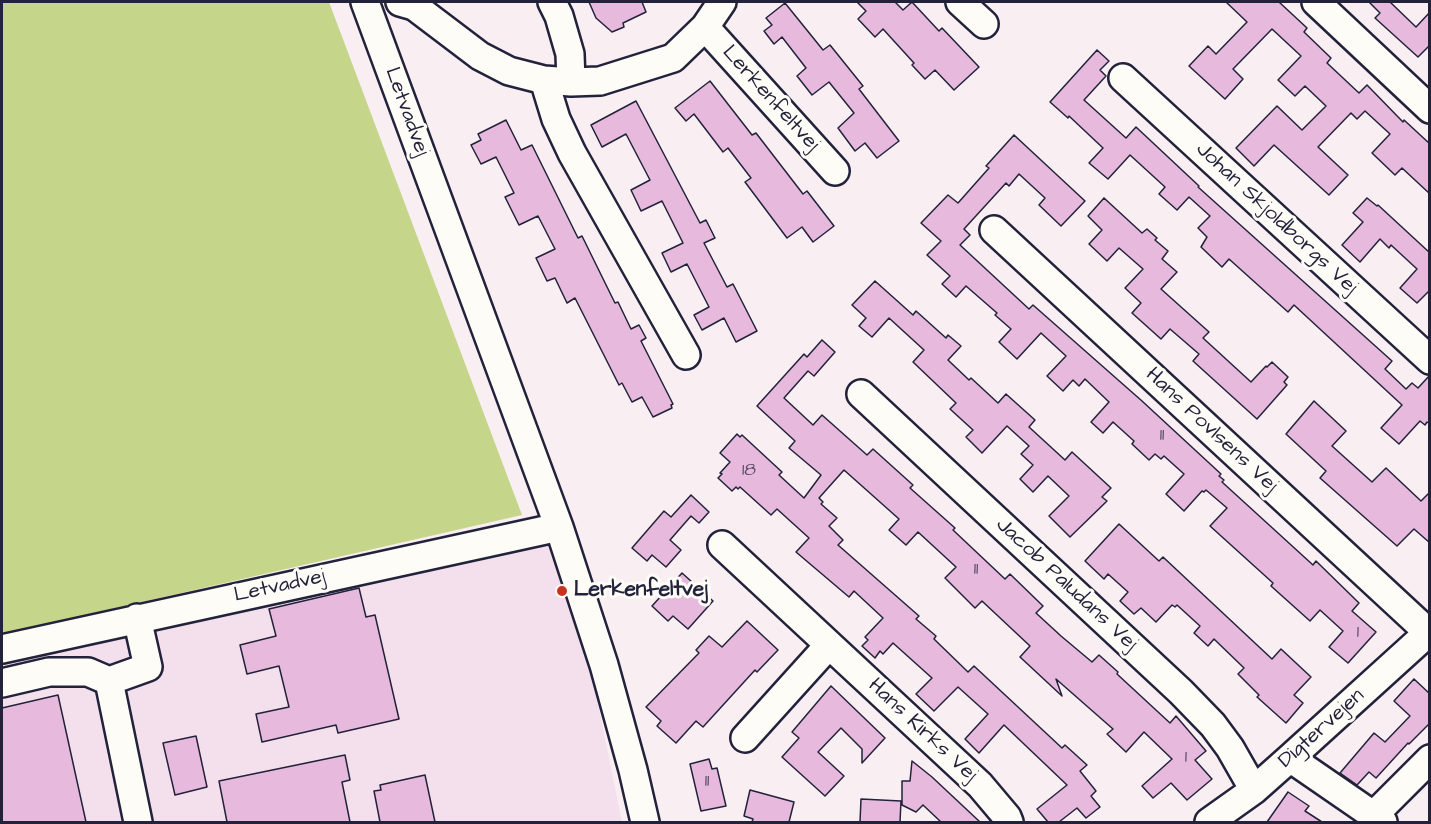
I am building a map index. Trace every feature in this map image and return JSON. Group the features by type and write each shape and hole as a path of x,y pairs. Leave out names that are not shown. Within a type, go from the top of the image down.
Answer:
{"street":[{"name":"Lerkenfeltvej","path":"400,2 414,6 480,56 509,71 544,80 571,82 600,81 673,58 705,27 722,2"},
{"path":"552,2 559,16 570,54 571,82"},
{"path":"960,2 984,24"},
{"path":"1316,2 1430,110"},
{"name":"Letvadvej","path":"372,3 559,527 604,665 645,822"},
{"name":"Lerkenfeltvej","path":"705,27 835,171"},
{"name":"Johan Skjoldborgs Vej","path":"1123,78 1430,360"},
{"path":"544,80 556,119 572,153 686,355"},
{"name":"Hans Povlsens Vej","path":"994,230 1429,631"},
{"name":"Jacob Paludans Vej","path":"861,394 1181,692 1213,725 1230,748 1254,790"},
{"name":"Letvadvej","path":"2,649 559,527"},
{"name":"Hans Kirks Vej","path":"722,545 980,785 1010,822"},
{"path":"2,683 49,672 88,672 109,681 148,667 137,618"},
{"name":"Digtervejen","path":"1209,822 1254,790 1429,631"},
{"path":"745,738 829,645"},
{"path":"109,681 138,822"},
{"path":"1290,758 1378,819 1430,759"}],"shaded area":[{"path":"562,527 622,822 2,822 2,657"}],"green space":[{"path":"2,2 329,2 522,515 2,634"}],"building":[{"path":"589,2 642,2 646,12 623,23 624,27 612,32 596,18"},
{"path":"857,2 895,2 903,10 912,2 939,31 942,28 979,67 954,90 935,70 925,79 912,65 914,63 883,29 875,37 858,19 866,11"},
{"path":"1226,2 1279,2 1307,28 1304,32 1331,58 1327,63 1359,93 1367,85 1403,122 1404,120 1430,144 1430,194 1402,168 1395,175 1372,153 1390,134 1365,111 1357,119 1351,113 1318,147 1348,175 1329,195 1274,145 1254,166 1236,148 1277,106 1302,130 1326,106 1305,86 1295,96 1278,80 1301,56 1272,29 1233,69 1243,79 1225,99 1189,66 1208,46 1216,54 1247,22"},
{"path":"1369,2 1390,2 1416,27 1430,12 1430,45 1418,57 1375,18 1380,13"},
{"path":"785,3 823,50 830,45 863,86 859,89 899,141 877,158 865,143 855,151 838,128 854,113 829,82 812,95 797,76 806,68 782,37 774,44 764,31 772,25 766,18"},
{"path":"1097,50 1109,61 1100,70 1106,76 1084,100 1126,138 1136,127 1198,187 1392,361 1385,369 1406,389 1412,383 1418,388 1430,375 1430,424 1427,422 1425,425 1420,421 1399,444 1381,428 1402,405 1294,305 1288,312 1229,259 1222,267 1201,247 1207,237 1198,228 1210,216 1189,197 1177,210 1159,194 1165,187 1130,155 1108,179 1089,163 1103,148 1069,116 1068,118 1050,102"},
{"path":"710,81 752,135 756,133 803,194 807,191 834,226 813,242 802,227 787,238 745,182 751,178 728,148 723,152 694,114 686,121 675,108"},
{"path":"636,101 700,223 706,220 715,238 704,243 727,287 733,284 757,331 736,342 724,318 702,330 694,315 709,307 687,264 671,272 662,253 683,243 662,201 641,211 631,190 650,180 626,134 602,147 591,125"},
{"path":"506,120 521,150 532,145 578,238 582,236 615,303 618,302 631,329 639,325 646,338 641,341 673,404 672,408 653,417 642,397 632,402 622,383 619,385 575,298 567,303 555,278 547,281 536,258 555,249 538,216 519,225 505,197 514,193 496,157 481,164 471,145 481,140 478,134"},
{"path":"1014,135 1085,201 1061,226 1039,205 1045,198 1019,174 1009,186 1006,183 964,229 970,235 960,245 1029,309 1033,305 1142,401 1221,474 1219,476 1224,480 1222,482 1313,565 1316,561 1359,603 1352,611 1376,632 1348,663 1329,647 1343,631 1320,610 1310,621 1271,586 1273,583 1210,526 1227,508 1206,490 1202,491 1184,511 1166,494 1184,474 1164,456 1161,459 1155,454 1149,460 1132,444 1134,441 1113,422 1103,433 1091,422 1109,402 1085,379 1079,386 1073,380 1063,391 1047,376 1066,356 1041,333 1017,359 999,342 1011,329 995,315 997,313 966,286 956,297 942,284 950,276 927,255 941,241 921,223 948,195 958,203 989,168 986,166"},
{"path":"1104,198 1142,233 1147,229 1157,238 1155,240 1168,251 1162,259 1177,272 1161,289 1209,332 1203,338 1251,382 1272,362 1288,377 1284,382 1287,385 1257,419 1193,361 1199,354 1170,329 1161,339 1132,313 1141,303 1125,288 1143,269 1119,248 1107,261 1089,244 1102,230 1088,216"},
{"path":"1367,198 1378,205 1430,253 1430,290 1417,303 1400,288 1417,269 1391,245 1389,248 1380,239 1360,262 1342,245 1363,222 1353,213"},
{"path":"875,281 913,315 916,311 946,338 948,335 961,346 948,360 969,380 971,378 998,403 1006,394 1035,420 1029,427 1065,460 1072,452 1111,488 1102,497 1107,501 1070,537 1049,516 1069,496 1048,476 1033,492 1020,479 1033,465 1021,454 1029,446 1007,426 982,453 966,437 973,430 950,409 956,403 913,362 924,350 889,318 872,337 859,326 866,318 852,305"},
{"path":"822,340 835,352 814,376 808,371 784,398 813,425 822,415 867,455 873,449 913,485 910,488 955,528 953,530 1005,579 1010,574 1043,606 1036,613 1061,636 1092,662 1099,655 1170,723 1176,716 1206,751 1195,760 1212,779 1187,800 1171,783 1153,798 1142,786 1172,759 1144,732 1126,752 1107,734 1113,729 1056,679 1062,696 1020,657 1030,646 982,601 975,608 945,578 956,567 918,532 906,545 889,530 899,519 844,470 819,498 823,502 821,504 837,518 829,526 843,540 838,545 919,616 916,619 936,636 934,639 968,672 974,666 1062,748 1065,745 1087,765 1080,771 1096,791 1091,796 1100,807 1086,818 1077,808 1059,822 1048,822 1037,809 1067,785 1004,725 979,753 965,739 988,714 958,687 934,711 916,694 932,678 893,643 883,654 880,651 875,658 862,646 868,640 865,637 883,618 854,591 849,597 796,552 809,538 777,509 771,515 740,487 732,491 718,478 730,462 720,453 737,434 740,437 742,435 782,472 779,475 804,498 821,475 789,448 795,441 757,406 804,354 807,357"},
{"path":"1314,401 1346,431 1332,446 1372,482 1386,468 1421,501 1430,492 1430,543 1414,529 1397,546 1320,478 1326,471 1286,434"},
{"path":"691,495 709,512 699,523 691,516 670,540 681,550 666,567 652,555 647,561 632,548 664,511 671,517"},
{"path":"1119,524 1159,561 1163,557 1272,659 1281,649 1311,677 1294,695 1303,703 1286,723 1257,697 1259,695 1238,674 1244,668 1214,639 1208,646 1194,633 1200,626 1177,605 1175,607 1172,605 1156,622 1141,608 1134,614 1120,601 1128,592 1108,574 1104,579 1085,561"},
{"path":"682,573 713,601 688,629 673,616 668,621 652,606"},
{"path":"359,588 366,617 375,615 399,719 338,733 336,725 262,742 256,714 289,707 279,666 247,674 240,645 276,636 269,609"},
{"path":"747,621 778,650 757,672 755,670 703,727 696,721 676,743 657,726 661,721 646,707 699,653 696,650 709,636 722,647"},
{"path":"1414,679 1430,694 1430,723 1376,778 1369,772 1357,785 1340,773 1374,733 1385,742 1410,716 1394,701"},
{"path":"831,686 885,738 862,763 862,749 841,728 818,752 844,776 825,796 782,757 799,738 792,732"},
{"path":"58,695 86,822 2,822 2,708"},
{"path":"196,736 207,787 175,795 163,743"},
{"path":"345,755 350,780 342,782 350,822 227,822 219,781"},
{"path":"709,759 712,769 717,768 726,806 701,811 690,764"},
{"path":"912,761 980,822 941,822 923,805 916,812 902,805 902,781 910,781"},
{"path":"425,775 435,822 380,822 374,791 381,790 380,785"},
{"path":"750,790 794,802 789,822 752,822 753,819 744,816"},
{"path":"1288,792 1309,806 1305,811 1322,822 1267,822"},
{"path":"861,799 901,801 900,822 860,822"}],"place":[{"name":"Lerkenfeltvej","path":"562,591"}]}
